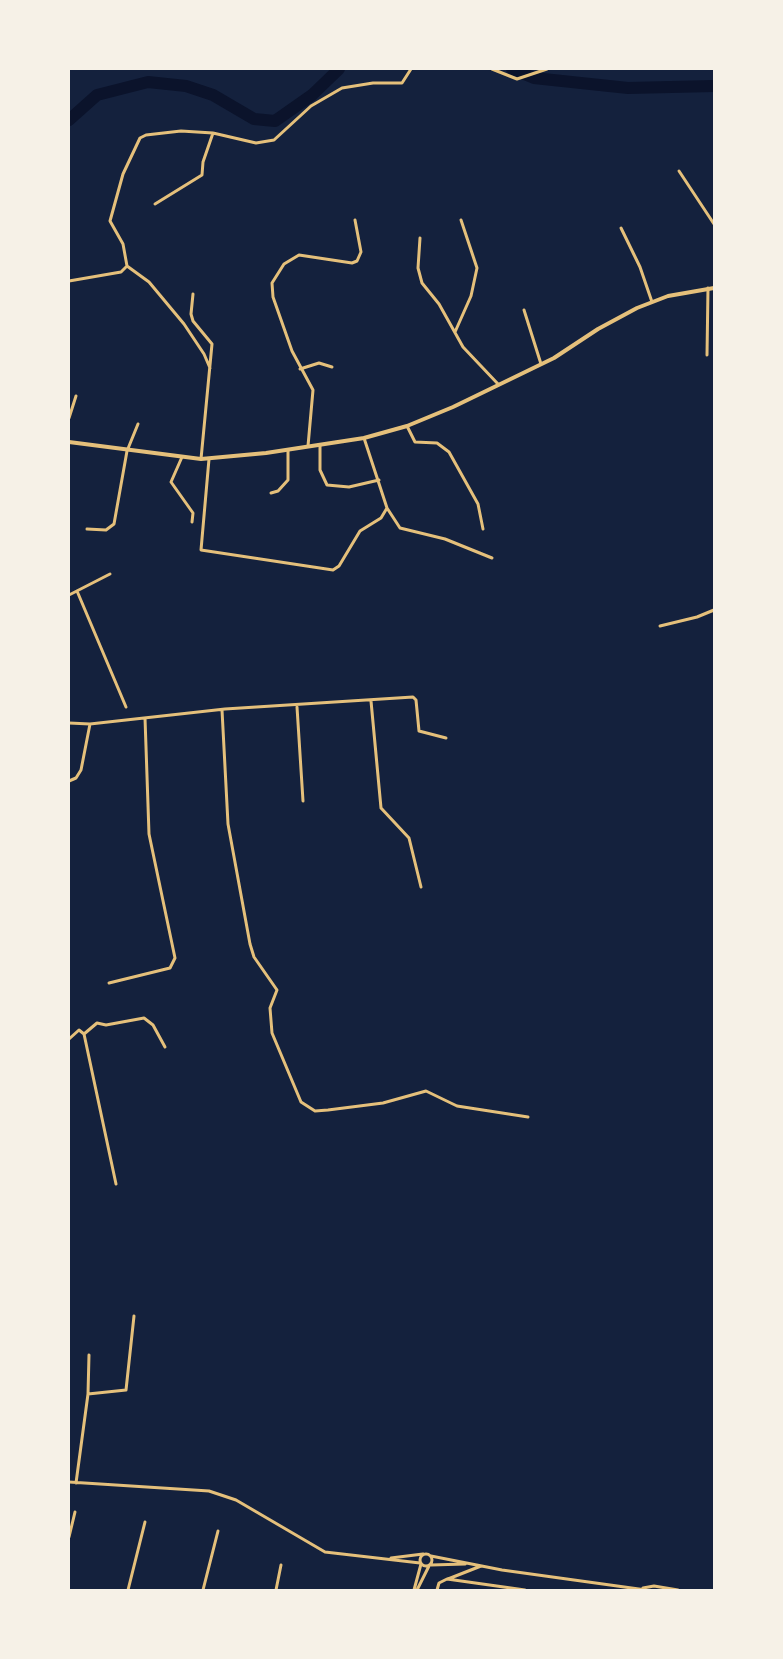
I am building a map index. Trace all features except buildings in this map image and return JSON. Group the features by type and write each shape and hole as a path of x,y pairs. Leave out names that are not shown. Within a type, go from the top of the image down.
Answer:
{"street":[{"path":"211,372 204,354 184,324 149,282 127,266 123,244 110,221 123,174 136,141 146,135 160,133 213,133 256,143 274,140 311,106 342,88 373,83 402,83 411,69"},
{"path":"492,69 517,79 545,70"},
{"path":"155,204 202,175 203,162 213,133"},
{"path":"679,171 714,224"},
{"path":"308,446 314,395 312,386 300,369 273,297 275,277 284,264 299,255 352,263 357,261 361,252 355,220"},
{"path":"455,332 477,277 475,256 461,220"},
{"path":"621,228 640,267 652,302"},
{"path":"420,238 418,274 466,350 498,384"},
{"path":"69,281 121,272 127,266"},
{"path":"69,442 127,451 209,459 364,438 406,426 541,364 611,321 652,302 711,288 707,355"},
{"path":"193,294 191,314 193,321 212,344 201,459"},
{"path":"524,310 541,364"},
{"path":"300,369 319,363 332,367"},
{"path":"69,418 75,396"},
{"path":"87,529 106,530 114,524 127,451 138,424"},
{"path":"406,426 415,442 437,443 449,452 478,504 483,529"},
{"path":"364,438 387,508 400,528 445,539 492,558"},
{"path":"320,444 320,470 327,485 349,487 379,480"},
{"path":"271,493 278,491 288,480 288,450"},
{"path":"183,457 171,482 193,513 192,522"},
{"path":"209,459 208,494 199,545 203,552 333,570 339,566 360,531 381,518 387,508"},
{"path":"69,596 110,574"},
{"path":"77,591 126,707"},
{"path":"660,626 697,617 714,610"},
{"path":"69,723 90,724 222,710 413,698 416,700 419,731 446,738"},
{"path":"371,701 377,787 381,808 409,838 421,887"},
{"path":"297,707 303,801"},
{"path":"222,710 228,824 252,952 277,990 270,1008 272,1033 295,1089 307,1108 315,1111 359,1107 426,1091 457,1106 528,1117"},
{"path":"109,983 170,968 175,958 149,834 145,718"},
{"path":"69,781 76,778 81,770 90,724"},
{"path":"84,1035 97,1023 106,1025 144,1017 153,1025 165,1047"},
{"path":"69,1039 80,1030 84,1035 116,1184"},
{"path":"88,1394 126,1390 134,1316"},
{"path":"76,1483 88,1394 89,1355"},
{"path":"69,1482 209,1491 236,1500 325,1552 430,1565 470,1564"},
{"path":"69,1537 75,1512"},
{"path":"128,1590 145,1522"},
{"path":"203,1590 218,1531"},
{"path":"386,1559 423,1554 470,1564 645,1589 678,1590"},
{"path":"416,1590 423,1554"},
{"path":"416,1590 430,1565 431,1556"},
{"path":"276,1590 281,1565"},
{"path":"437,1590 439,1583 468,1569 483,1566"},
{"path":"447,1579 525,1590"}],"waterway":[{"path":"69,120 97,95 148,82 186,86 213,95 254,119 275,121 312,95 339,69"},
{"path":"512,69 534,78 628,88 714,86"}]}
